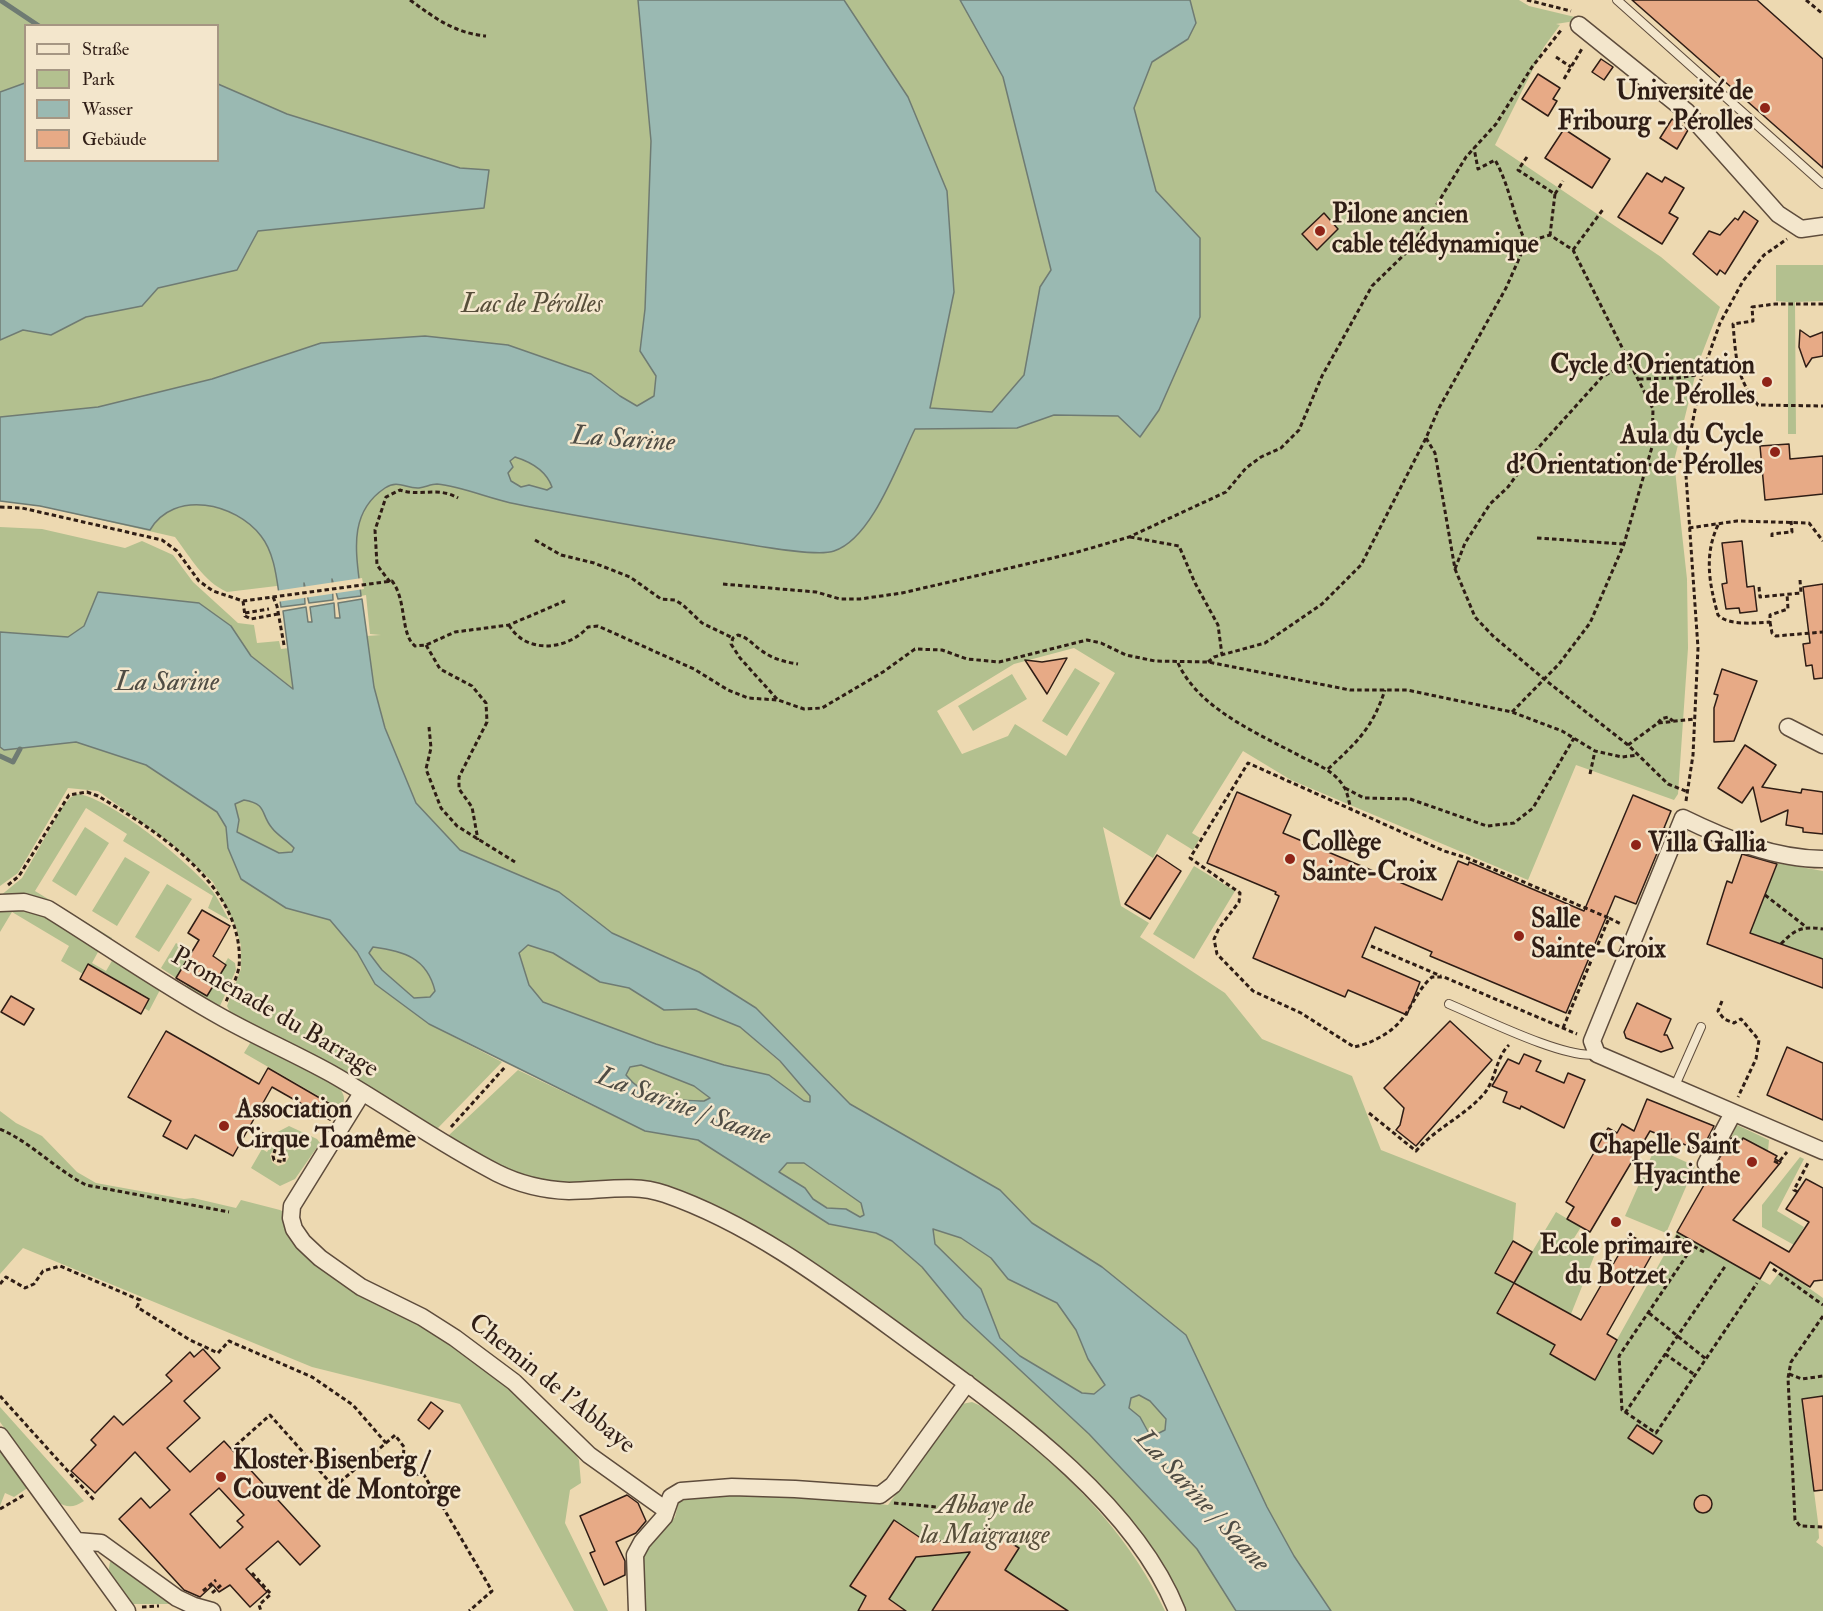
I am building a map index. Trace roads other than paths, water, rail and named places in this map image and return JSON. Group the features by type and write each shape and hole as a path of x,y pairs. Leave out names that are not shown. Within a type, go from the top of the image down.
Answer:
{"street":[{"path":"1579,25 1687,112 1778,214 1802,229 1823,226"},
{"path":"1788,727 1823,745"},
{"path":"1823,859 1804,859 1759,848 1719,835 1683,818 1592,1041 1597,1054 1823,1151"},
{"name":"Promenade du Barrage","path":"0,903 24,902 48,909 220,1017 362,1093 499,1174 534,1187 568,1191 628,1187 660,1192 741,1230 825,1280 967,1383 1048,1448 1105,1503 1167,1586 1177,1611"},
{"name":"Chemin de l'Abbaye","path":"362,1093 292,1206 291,1218 294,1229 303,1242 361,1287 422,1317 455,1338 514,1382 589,1455 666,1510"},
{"path":"1706,1164 1732,1112"},
{"path":"637,1611 635,1555 666,1510 672,1497 681,1491 732,1487 880,1495 893,1485 967,1383"},
{"path":"0,1436 127,1611"},
{"path":"76,1541 101,1543 177,1598 212,1611"}],"lane":[{"path":"1617,0 1823,184"},
{"path":"1449,1004 1540,1041 1586,1056 1597,1054"},
{"path":"1674,1088 1701,1027"}],"water":[{"name":"Lac de Pérolles","path":"638,0 844,0 908,97 947,191 954,292 930,408 992,412 1024,375 1040,287 1051,270 1003,77 960,0 1190,0 1196,23 1188,39 1152,62 1134,108 1156,191 1200,238 1200,317 1159,410 1140,437 1118,416 1054,415 1017,428 915,429 872,516 848,544 826,553 774,548 600,520 506,502 467,490 435,484 414,488 394,484 373,498 364,510 359,523 357,551 361,596 338,599 332,579 333,600 309,603 304,583 305,604 281,607 275,570 266,544 250,525 236,515 221,509 205,505 189,505 174,509 161,517 150,530 40,506 0,501 0,417 98,407 212,379 321,343 425,336 508,345 591,374 637,406 654,396 656,376 640,351 645,309 651,141","holes":["515,457 542,471 552,487 547,490 529,485 521,487 511,481 508,473 513,467 510,461"]},
{"path":"24,83 24,162 219,162 219,84 287,114 460,168 489,170 484,208 258,231 237,270 158,288 142,306 86,317 51,335 23,330 0,340 0,92"},
{"name":"La Sarine","path":"98,592 199,603 231,626 251,656 293,689 283,611 306,607 308,622 312,622 310,607 334,603 335,618 340,618 338,603 362,599 374,687 385,728 416,803 460,850 559,892 612,933 699,972 756,1008 850,1104 1000,1190 1032,1223 1102,1267 1186,1335 1267,1507 1294,1556 1331,1611 1236,1611 1197,1549 1089,1434 964,1318 922,1267 892,1241 876,1233 829,1224 698,1140 645,1131 429,1024 375,984 357,952 330,920 286,908 241,879 228,848 226,827 217,812 146,765 76,742 4,750 0,747 0,632 68,637 84,626","holes":["244,800 257,804 272,828 294,848 292,852 279,853 237,832 239,820 235,804","528,945 553,953 600,982 629,988 664,1010 696,1009 740,1027 780,1061 810,1096 810,1102 804,1101 769,1075 724,1065 656,1044 543,1002 529,985 519,953","373,947 395,951 413,958 426,971 435,991 430,997 414,998 382,970 369,953","641,1065 694,1086 710,1098 704,1101 661,1097 642,1089 626,1075 630,1067","787,1163 804,1163 861,1203 864,1215 860,1217 846,1209 827,1208 813,1199 805,1188 779,1172","933,1229 961,1238 991,1258 1008,1279 1057,1303 1076,1330 1088,1359 1105,1385 1094,1394 1082,1393 1020,1356 1000,1338 981,1289 935,1244","1139,1395 1150,1401 1166,1419 1165,1430 1151,1437 1140,1417 1129,1408 1131,1398"]}],"waterway":[{"path":"0,0 36,24"},
{"path":"0,756 13,762 20,749"}],"place":[{"name":"Université de Fribourg - Pérolles","path":"1765,108"},
{"name":"Pilone ancien cable télédynamique","path":"1320,231"},
{"name":"Cycle d'Orientation de Pérolles","path":"1767,382"},
{"name":"Aula du Cycle d'Orientation de Pérolles","path":"1775,452"},
{"name":"Villa Gallia","path":"1636,845"},
{"name":"Collège Sainte-Croix","path":"1290,859"},
{"name":"Salle Sainte-Croix","path":"1519,936"},
{"name":"Association Cirque Toamême","path":"224,1126"},
{"name":"Chapelle Saint Hyacinthe","path":"1752,1162"},
{"name":"Ecole primaire du Botzet","path":"1616,1222"},
{"name":"Kloster Bisenberg / Couvent de Montorge","path":"221,1477"}],"water label":[{"name":"La Sarine / Saane","path":"683,1108"},
{"name":"La Sarine / Saane","path":"1201,1502"}],"park label":[{"name":"Abbaye de la Maigrauge","path":"985,1522"}]}
